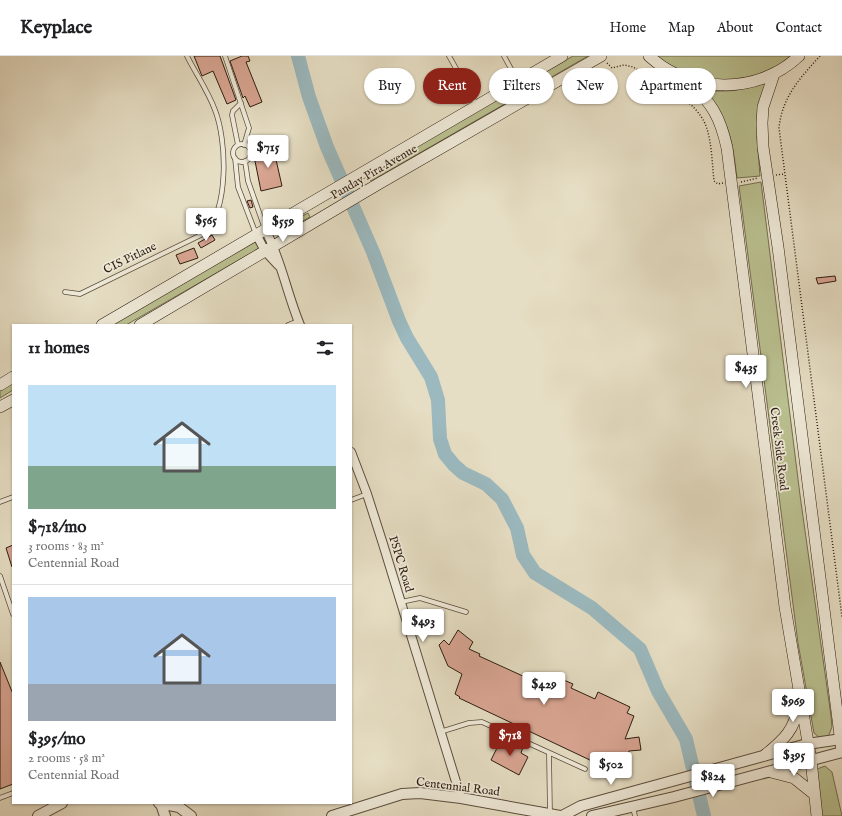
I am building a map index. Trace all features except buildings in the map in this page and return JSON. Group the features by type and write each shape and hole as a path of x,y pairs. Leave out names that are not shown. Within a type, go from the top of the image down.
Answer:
{"main road":[{"name":"Panday Pira Avenue","path":"542,68 562,56"},
{"path":"649,56 666,68"},
{"path":"716,84 732,85 754,82 774,74 799,56"},
{"name":"Panday Pira Avenue","path":"142,324 314,221 603,57"},
{"name":"Creek Side Road","path":"774,74 766,97 762,123 763,147 842,745"},
{"name":"Panday Pira Avenue","path":"104,324 489,99"},
{"name":"Creek Side Road","path":"709,104 722,126 732,183 786,606 807,744 811,760 817,816"},
{"path":"0,385 12,378"},
{"path":"0,407 12,401"},
{"path":"833,669 842,701"},
{"path":"766,755 788,735 796,719 801,699"},
{"path":"771,772 794,778 814,794"}],"street":[{"path":"260,232 279,266 299,323"},
{"name":"PSPC Road","path":"352,455 367,494 460,798"},
{"path":"557,815 581,806 807,744 842,745"},
{"path":"592,816 634,811 674,797 811,760 842,745"},
{"name":"Centennial Road","path":"332,816 402,794 420,793 460,798 557,815"},
{"path":"38,816 60,804"},
{"path":"160,804 165,816"},
{"path":"165,804 179,807 191,816"}],"lane":[{"name":"CIS Pitlane","path":"66,292 80,294 204,233 213,222 219,204 221,188 223,154 221,129 209,96 186,56"},
{"path":"225,56 249,128 244,144"},
{"path":"449,56 477,106"},
{"path":"504,56 510,68"},
{"path":"238,145 232,112 241,103"},
{"path":"244,144 249,148 250,154 245,161 248,181 261,218 260,232 251,222 238,187 233,151 238,145 244,144"},
{"path":"235,158 241,162 245,161"},
{"path":"251,222 261,218"},
{"path":"352,500 367,494"},
{"path":"0,502 12,497"},
{"path":"0,576 12,611"},
{"path":"400,602 420,598 466,612"},
{"path":"440,732 469,722 482,722 586,769"},
{"path":"549,753 557,815"},
{"path":"0,798 12,793"}],"path":[{"path":"820,56 791,90 783,108 779,128 842,617"},
{"path":"603,57 612,68 624,65 633,67 695,108 706,126 709,138 714,181 718,184 768,177"}],"green space":[{"path":"573,56 588,56 567,68 562,68 562,71 554,76 554,68 552,68"},
{"path":"654,56 790,56 779,65 752,77 724,81 716,80 716,68 676,68"},
{"path":"768,81 757,137 760,176 737,178 728,131 725,122 714,104 716,104 716,91 737,90 753,87"},
{"path":"489,104 505,104 371,181 369,179 402,154"},
{"path":"761,182 800,495 831,716 832,727 828,737 820,738 814,733 798,643 739,186"},
{"path":"308,213 310,217 281,233 276,232 278,229"},
{"path":"255,241 260,247 128,324 110,324"},
{"path":"12,381 12,391 0,398 0,388"},
{"path":"825,766 832,772 842,816 820,816 817,769"}],"waterway":[{"path":"298,56 309,97 327,147 373,252 399,321 407,338 431,377 438,400 440,439 445,454 463,473 486,484 502,499 517,528 523,555 535,573 592,608 640,649 658,691 686,739 704,816"}]}
